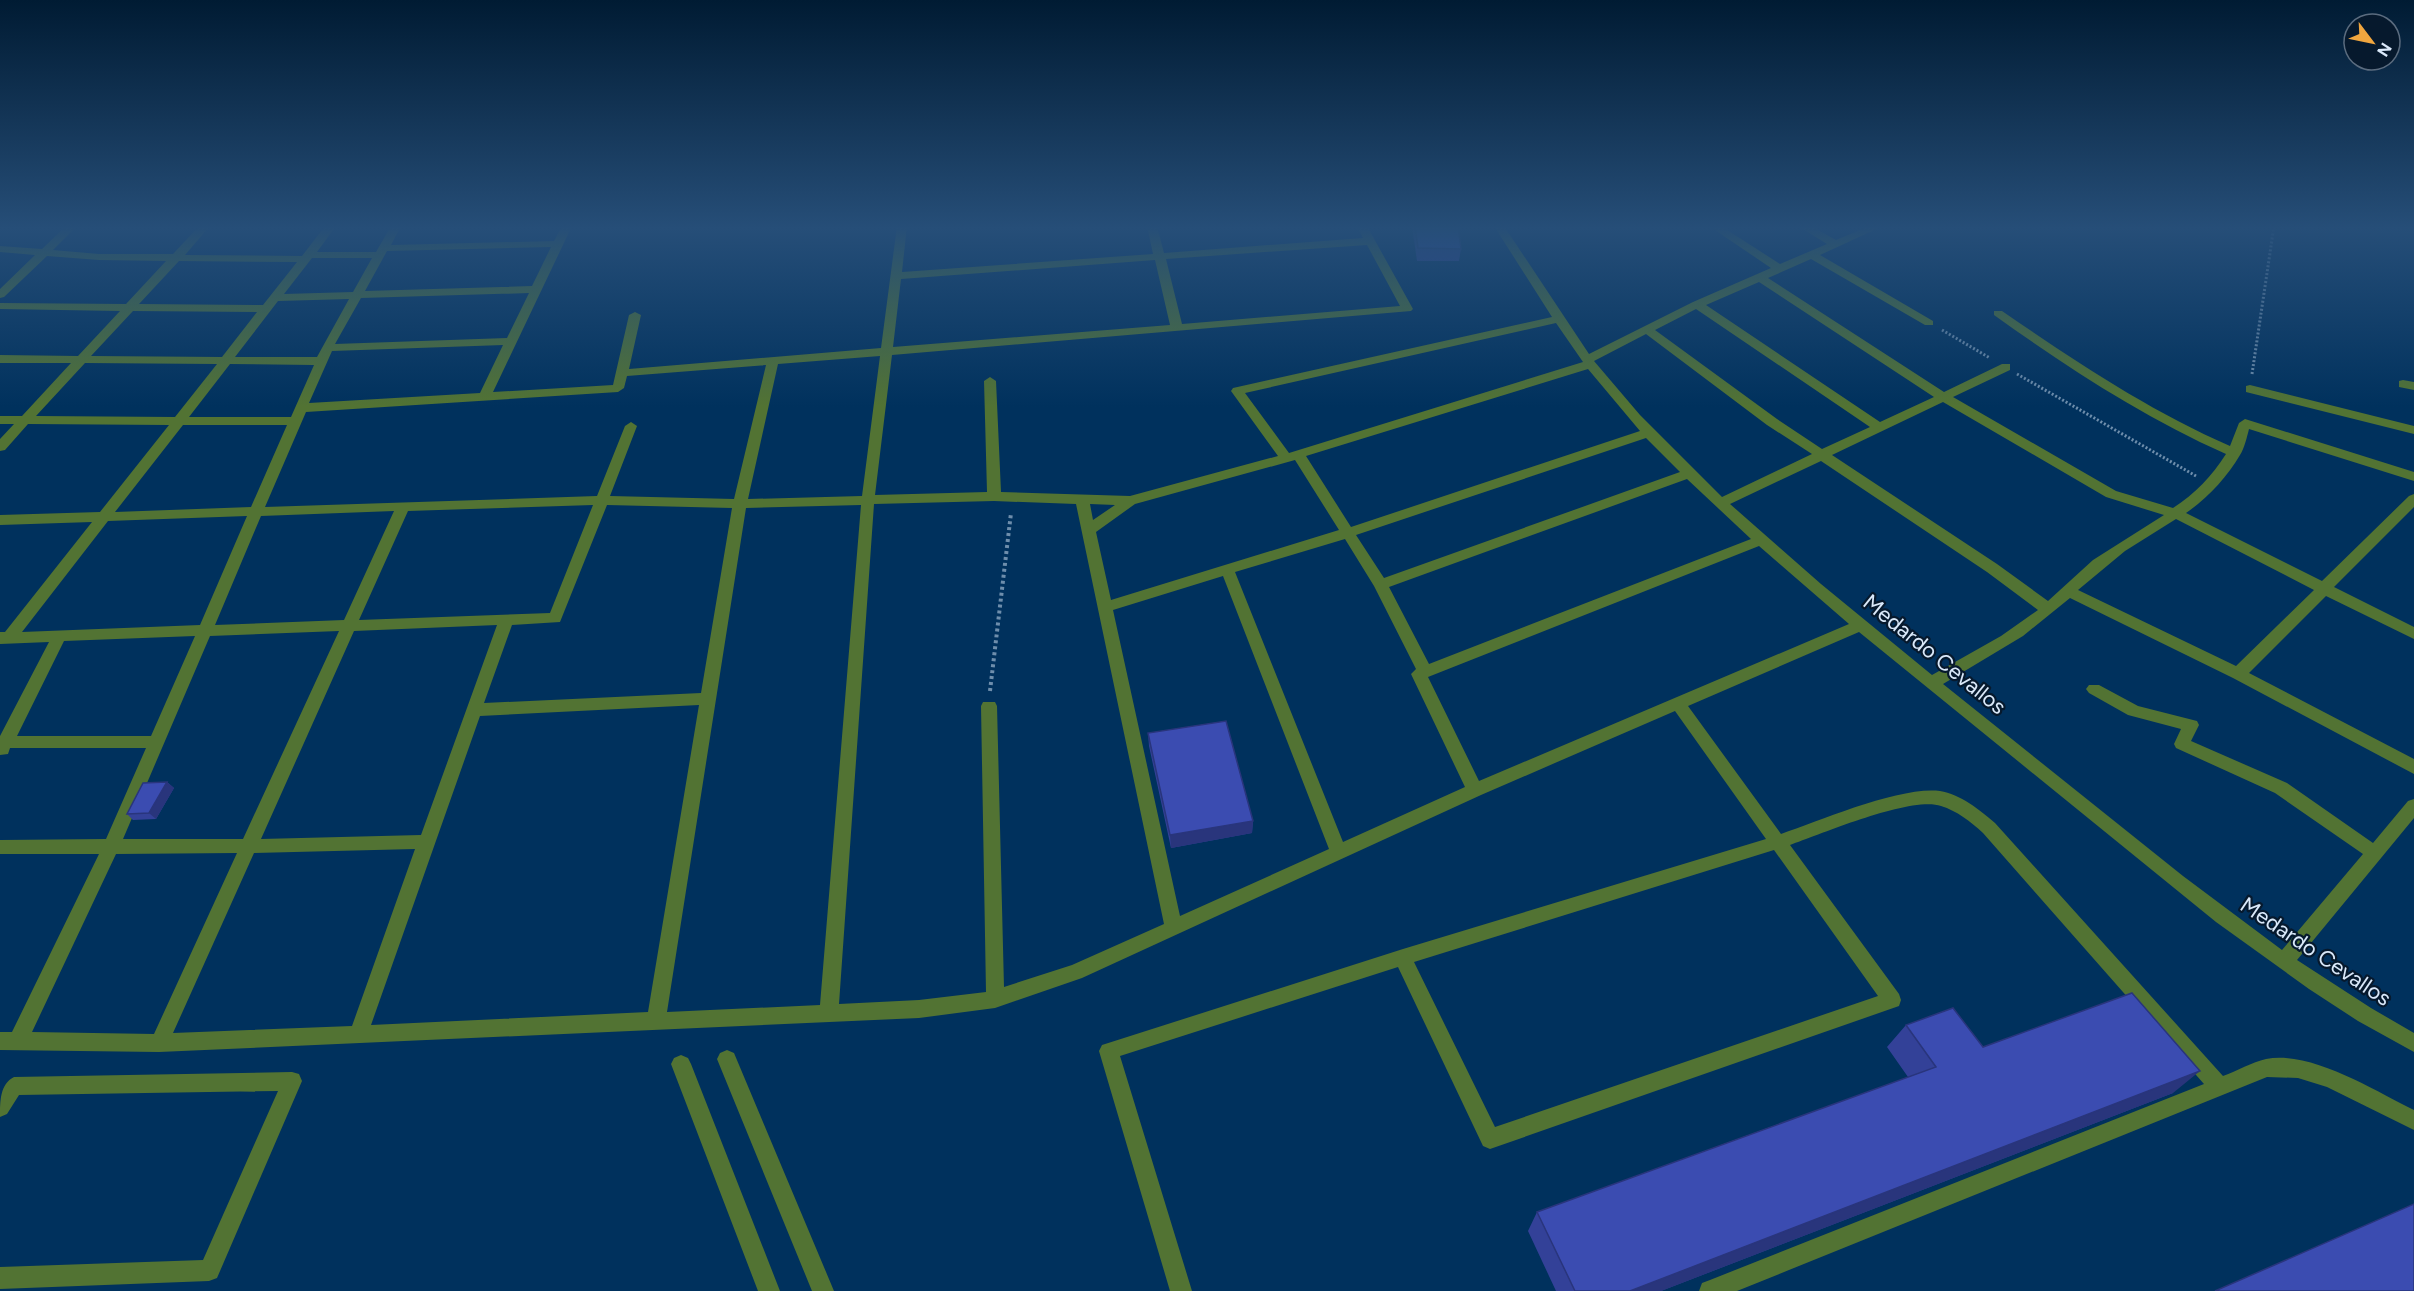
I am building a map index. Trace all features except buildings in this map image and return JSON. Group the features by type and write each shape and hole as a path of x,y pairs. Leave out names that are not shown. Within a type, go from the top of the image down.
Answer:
{"street":[{"path":"0,447 147,286"},
{"path":"5,638 284,286"},
{"path":"361,286 327,348 297,415 111,848 9,1041 159,1043 934,1008 995,999 1076,972 1475,790 1861,626"},
{"path":"484,397 537,286"},
{"path":"829,1013 868,499 895,286"},
{"path":"1167,286 1177,328"},
{"path":"621,373 1407,309 1395,286"},
{"name":"Medardo Cevallos","path":"1538,286 1589,362 1650,432 1761,540 1861,626 2181,886 2284,962 2347,1004 2414,1042"},
{"path":"0,520 601,500 740,504 994,496 1130,501 1292,456 1589,362 1646,329 1735,286"},
{"path":"1774,286 1943,397 2111,494 2177,514 2414,634"},
{"path":"1866,286 1929,323"},
{"path":"275,298 536,289"},
{"path":"1696,304 1880,427"},
{"path":"0,306 266,309"},
{"path":"1998,313 2098,382 2157,418 2235,453"},
{"path":"0,420 179,420 297,415 484,397 618,388 635,315"},
{"path":"1425,672 1381,585 1350,532 1292,456 1238,391 1559,319"},
{"path":"1646,329 1772,422 1992,568 2048,609"},
{"path":"327,348 511,341"},
{"path":"0,359 321,362"},
{"path":"657,1021 740,504 773,360"},
{"path":"1721,503 2006,367"},
{"path":"990,381 994,496"},
{"path":"2250,390 2414,430"},
{"path":"1932,683 2030,624 2098,565 2128,543 2177,514 2212,485 2235,453 2245,423 2414,477"},
{"path":"5,638 555,618 631,426"},
{"path":"1107,606 1350,532 1650,432"},
{"path":"1381,585 1690,473"},
{"path":"1082,499 1107,606 1173,926"},
{"path":"2238,674 2322,588 2394,522 2414,499"},
{"path":"1090,529 1130,501"},
{"path":"159,1043 404,507"},
{"path":"1475,790 1419,674 1761,540"},
{"path":"1227,569 1338,851"},
{"path":"2069,592 2238,674 2414,767"},
{"path":"358,1034 506,620"},
{"path":"58,637 2,745 156,742"},
{"path":"2094,689 2134,711 2191,725 2182,744 2281,788 2375,853"},
{"path":"474,710 708,699"},
{"path":"1403,957 1490,1139 1892,1000 1678,704"},
{"path":"988,706 995,999"},
{"path":"1181,1291 1109,1051 1403,957 1778,842 1905,799 1940,798 1956,804 1989,828 2219,1086"},
{"path":"2284,962 2414,806"},
{"path":"0,847 111,848 427,842"},
{"path":"727,1059 823,1291"},
{"path":"681,1064 769,1291"},
{"path":"1710,1291 2267,1068 2298,1068 2331,1079 2414,1120"},
{"path":"0,1107 14,1086 292,1081 210,1270 0,1278"}],"path":[{"path":"2250,390 2265,286"},
{"path":"1929,323 2212,485"},
{"path":"988,706 1013,497"}]}
